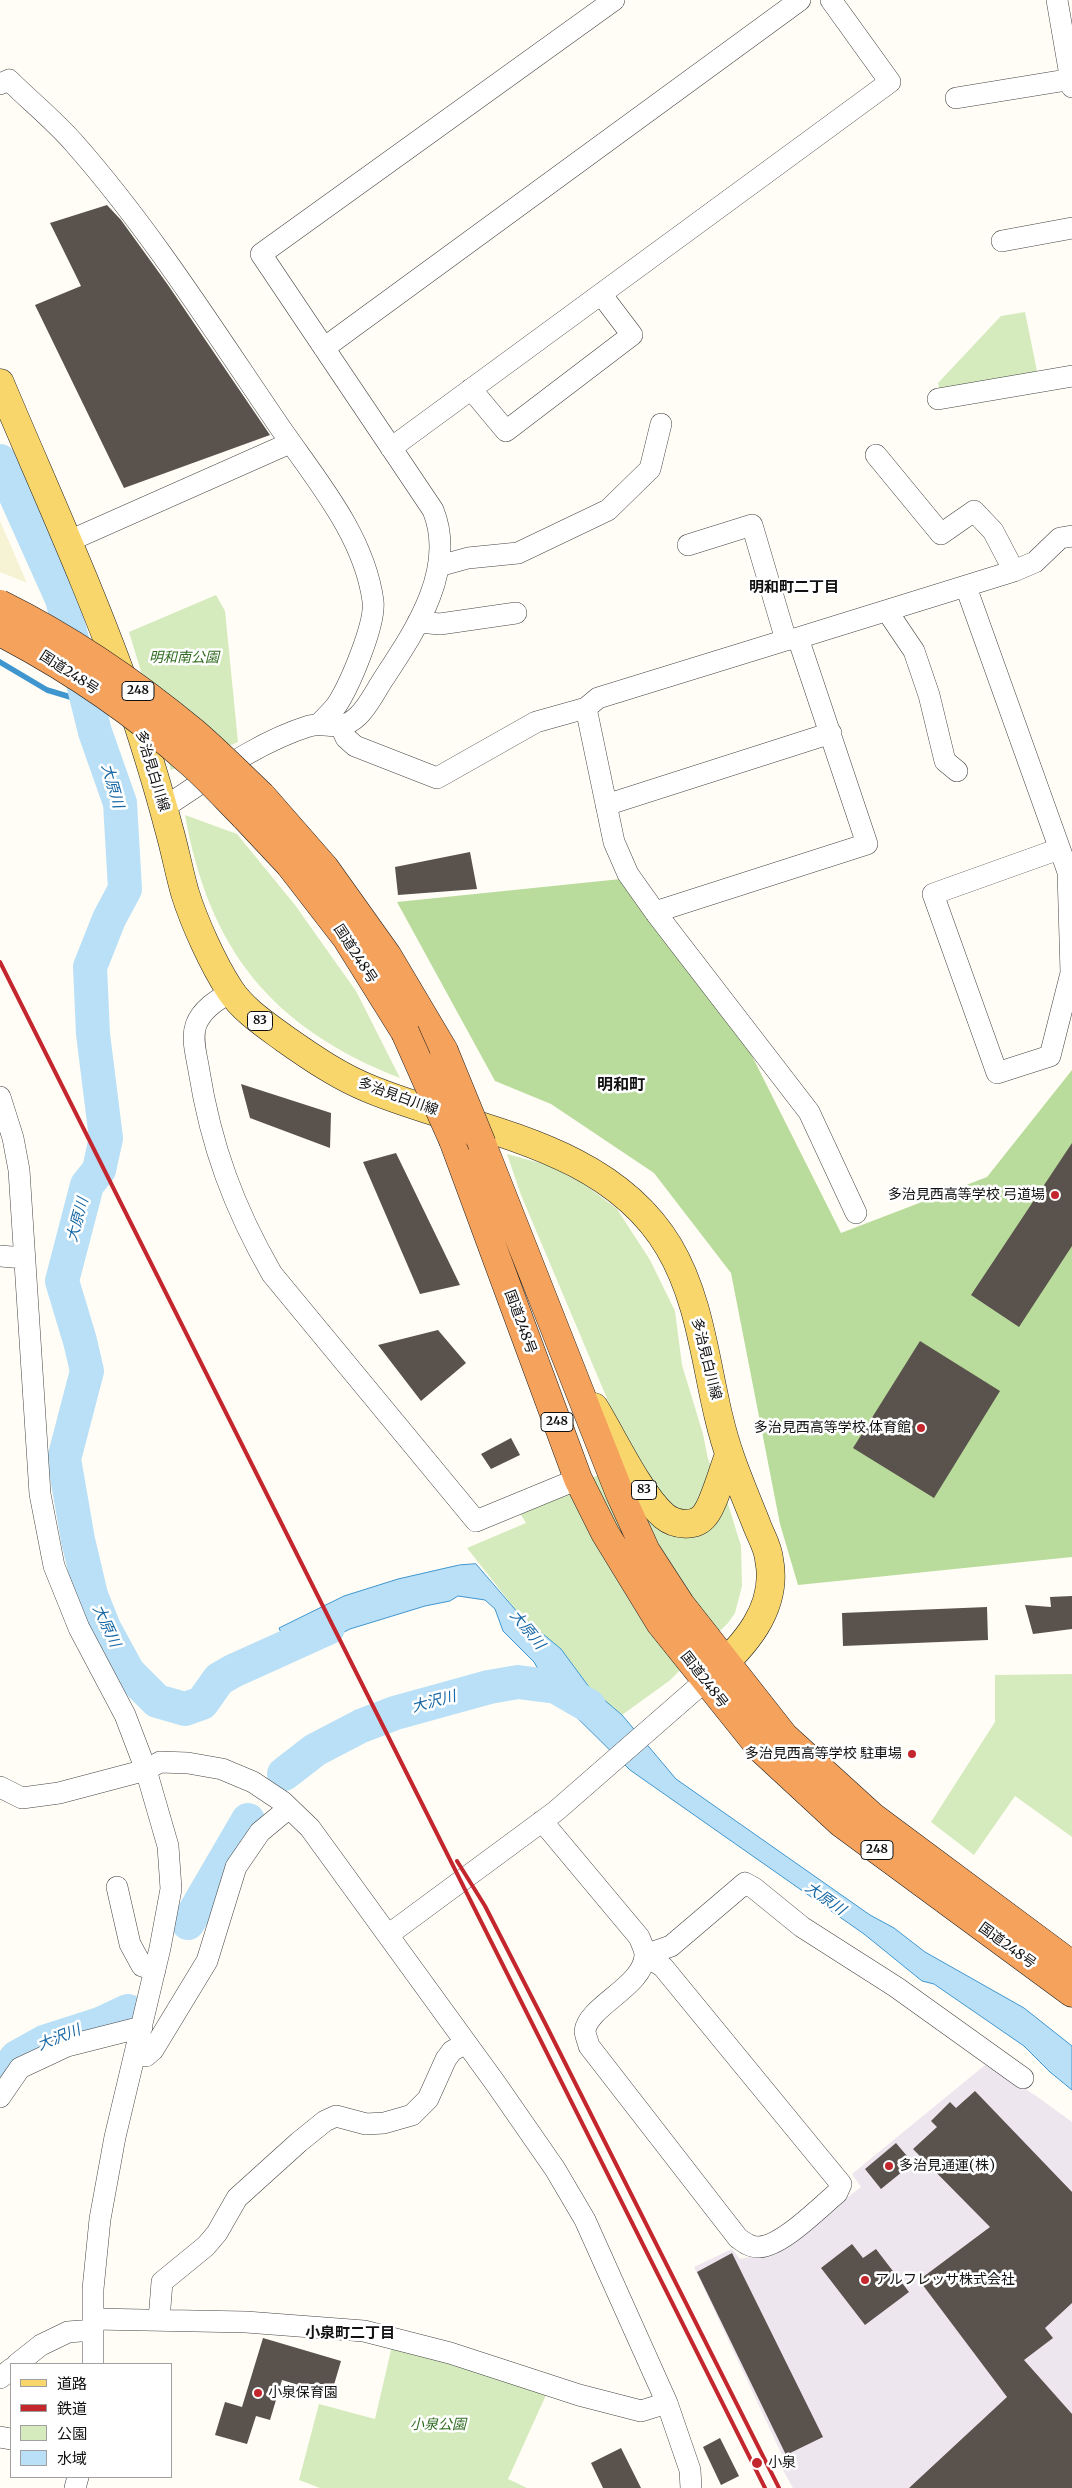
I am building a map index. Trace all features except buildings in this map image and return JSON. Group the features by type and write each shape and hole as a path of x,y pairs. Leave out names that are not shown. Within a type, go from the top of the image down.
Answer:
{"highway":[{"name":"国道248号","path":"0,604 23,615 108,669 195,733 262,796 325,868 387,955 421,1009 444,1051 620,1494 646,1551 681,1605 784,1736 873,1817 1072,1966"},
{"name":"国道248号","path":"0,632 56,662 134,717 193,765 289,864 347,938 405,1032 453,1140 578,1479 605,1533 660,1623 704,1681 761,1749 840,1823 1072,1993"}],"main road":[{"name":"多治見白川線","path":"0,384 69,541 131,705 163,808 186,896 197,926 231,992 270,1028 315,1060 368,1088 533,1144 573,1161 609,1183 643,1211 670,1248 690,1294 729,1455 769,1556 771,1577 768,1599 761,1618 743,1644 727,1662 704,1681"},
{"name":"83","path":"570,1367 646,1493 665,1516 680,1523 691,1524 705,1516 712,1504 729,1455"}],"street":[{"path":"320,723 329,727 341,727 359,716 418,622 439,566 442,545 440,527 433,510 261,254 614,0"},
{"path":"324,348 800,0"},
{"path":"391,448 890,82 831,0"},
{"path":"956,98 1072,82 1057,0"},
{"path":"0,84 9,80 72,141 98,171 188,291 335,508 356,548 373,602 372,622 354,670 336,706 320,723 276,738 253,750 163,808"},
{"path":"1002,241 1072,228"},
{"path":"470,389 506,431 632,335 601,294"},
{"path":"938,399 1072,376"},
{"path":"439,566 468,558 518,553 608,510 650,469 661,424"},
{"path":"69,541 290,442"},
{"path":"876,455 940,534 974,511 993,531 1014,570"},
{"path":"654,912 867,844 831,733 792,639 752,525 688,545"},
{"path":"341,727 346,738 355,746 437,778 536,722 586,708 598,698 966,587 1035,562 1060,538 1072,536"},
{"path":"966,587 1058,849 1068,872 1071,974 1050,1056 998,1074 932,894 1058,849"},
{"path":"888,611 914,651 929,695 945,762 956,771"},
{"path":"418,622 440,624 516,613"},
{"path":"586,708 614,842 628,874 654,912 809,1112 856,1213"},
{"path":"606,805 831,733"},
{"path":"231,992 211,1004 203,1015 196,1026 195,1042 208,1120 218,1157 231,1194 272,1274 476,1521 578,1479"},
{"path":"0,1096 13,1138 19,1170 40,1494 54,1566 79,1628 125,1715 146,1770 168,1846 171,1889 155,1970 116,2137 100,2219 92,2289 93,2363"},
{"path":"0,1256 24,1258"},
{"path":"388,1935 549,1816 704,1681"},
{"path":"0,1787 22,1798 59,1793 146,1770 160,1762 188,1763 222,1768 253,1782 289,1808 310,1828 466,2042 555,2169 585,2220 667,2403 690,2470 691,2488"},
{"path":"136,2054 146,2056 153,2050 208,1961 236,1867 260,1832 289,1808"},
{"path":"549,1816 639,1936 645,1955 640,1970 630,1982 589,2020 585,2031 589,2046 738,2238 749,2246 761,2247 777,2242 837,2193 841,2184 662,1967 645,1955"},
{"path":"645,1955 671,1946 745,1883 828,1945 896,1988 1023,2078"},
{"path":"117,1888 130,1944 142,1966 155,1970"},
{"path":"0,2097 20,2068 67,2046 142,2027"},
{"path":"159,2320 162,2282 206,2246 217,2233 237,2198 292,2148 326,2121 336,2116 366,2124 384,2123 412,2114 428,2099 446,2059 452,2051 466,2042"},
{"path":"18,2363 41,2345 68,2332 93,2325 159,2320 246,2322 364,2331 431,2348 579,2395 641,2412 667,2403"},
{"path":"0,2378 10,2370"}],"shaded area":[{"path":"0,521 27,583 0,572"},
{"path":"985,2065 1035,2095 1072,2122 1072,2488 793,2488 776,2458 782,2455 694,2267 732,2249 740,2259 777,2252 861,2187 852,2174"}],"green space":[{"path":"1025,312 1038,376 940,393 938,383 1001,316"},
{"name":"明和南公園","path":"216,595 225,611 238,742 171,770 129,632"},
{"path":"185,815 237,834 295,905 356,991 400,1078 355,1058 316,1035 282,1008 253,978 230,944 211,906 196,863"},
{"path":"621,879 744,1040 841,1233 987,1177 1072,1070 1072,1557 798,1585 780,1524 731,1273 654,1173 551,1104 495,1081 397,902"},
{"path":"507,1154 547,1165 584,1184 617,1209 650,1260 675,1311 682,1365 703,1434 708,1459 728,1504 741,1546 742,1586 735,1613 728,1623 669,1681 622,1715 589,1687 561,1649 519,1614 467,1548 526,1523 518,1510 633,1460 521,1195"},
{"path":"1072,1674 1072,1837 1015,1796 974,1855 931,1822 995,1722 995,1675"},
{"name":"小泉公園","path":"392,2346 416,2352 546,2395 508,2479 527,2488 320,2488 299,2480 319,2404 375,2419"}],"water":[{"path":"476,1564 519,1614 561,1649 589,1687 622,1715 676,1779 870,1915 894,1928 925,1952 1024,2008 1072,2046 1072,2090 1050,2072 1024,2046 934,1984 922,1981 864,1934 630,1770 551,1692 534,1662 503,1631 495,1609 485,1600 458,1596 450,1601 425,1606 350,1629 326,1641 304,1647 291,1655 279,1628 344,1596 398,1579 459,1565"}],"waterway":[{"name":"大原川","path":"0,461 62,599 95,732 120,803 125,889 109,919 90,967 93,1034 106,1138 99,1170 87,1185 62,1281 87,1371 64,1459 78,1540 91,1595 104,1628 128,1672 157,1701 185,1709 202,1703 219,1679 233,1671 328,1628"},
{"path":"0,662 47,690 87,702"},
{"name":"大沢川","path":"284,1774 315,1750 361,1726 395,1713 489,1687 518,1682 556,1687 589,1706"},
{"name":"大沢川","path":"188,1923 248,1820"},
{"name":"大沢川","path":"0,2078 17,2057 44,2042 100,2024 128,2011"}],"railway":[{"path":"0,962 765,2488"},
{"path":"457,1861 485,1906 779,2488"}],"place":[{"name":"多治見西高等学校 弓道場","path":"1055,1195"},
{"name":"多治見西高等学校 体育館","path":"921,1428"},
{"name":"多治見西高等学校 駐車場","path":"912,1754"},
{"name":"多治見通運(株)","path":"889,2166"},
{"name":"アルフレッサ株式会社","path":"865,2280"},
{"name":"小泉保育園","path":"258,2393"},
{"name":"小泉","path":"757,2463"}],"district":[{"name":"明和町二丁目","path":"794,588"},
{"name":"明和町","path":"621,1085"},
{"name":"小泉町二丁目","path":"350,2334"}]}
